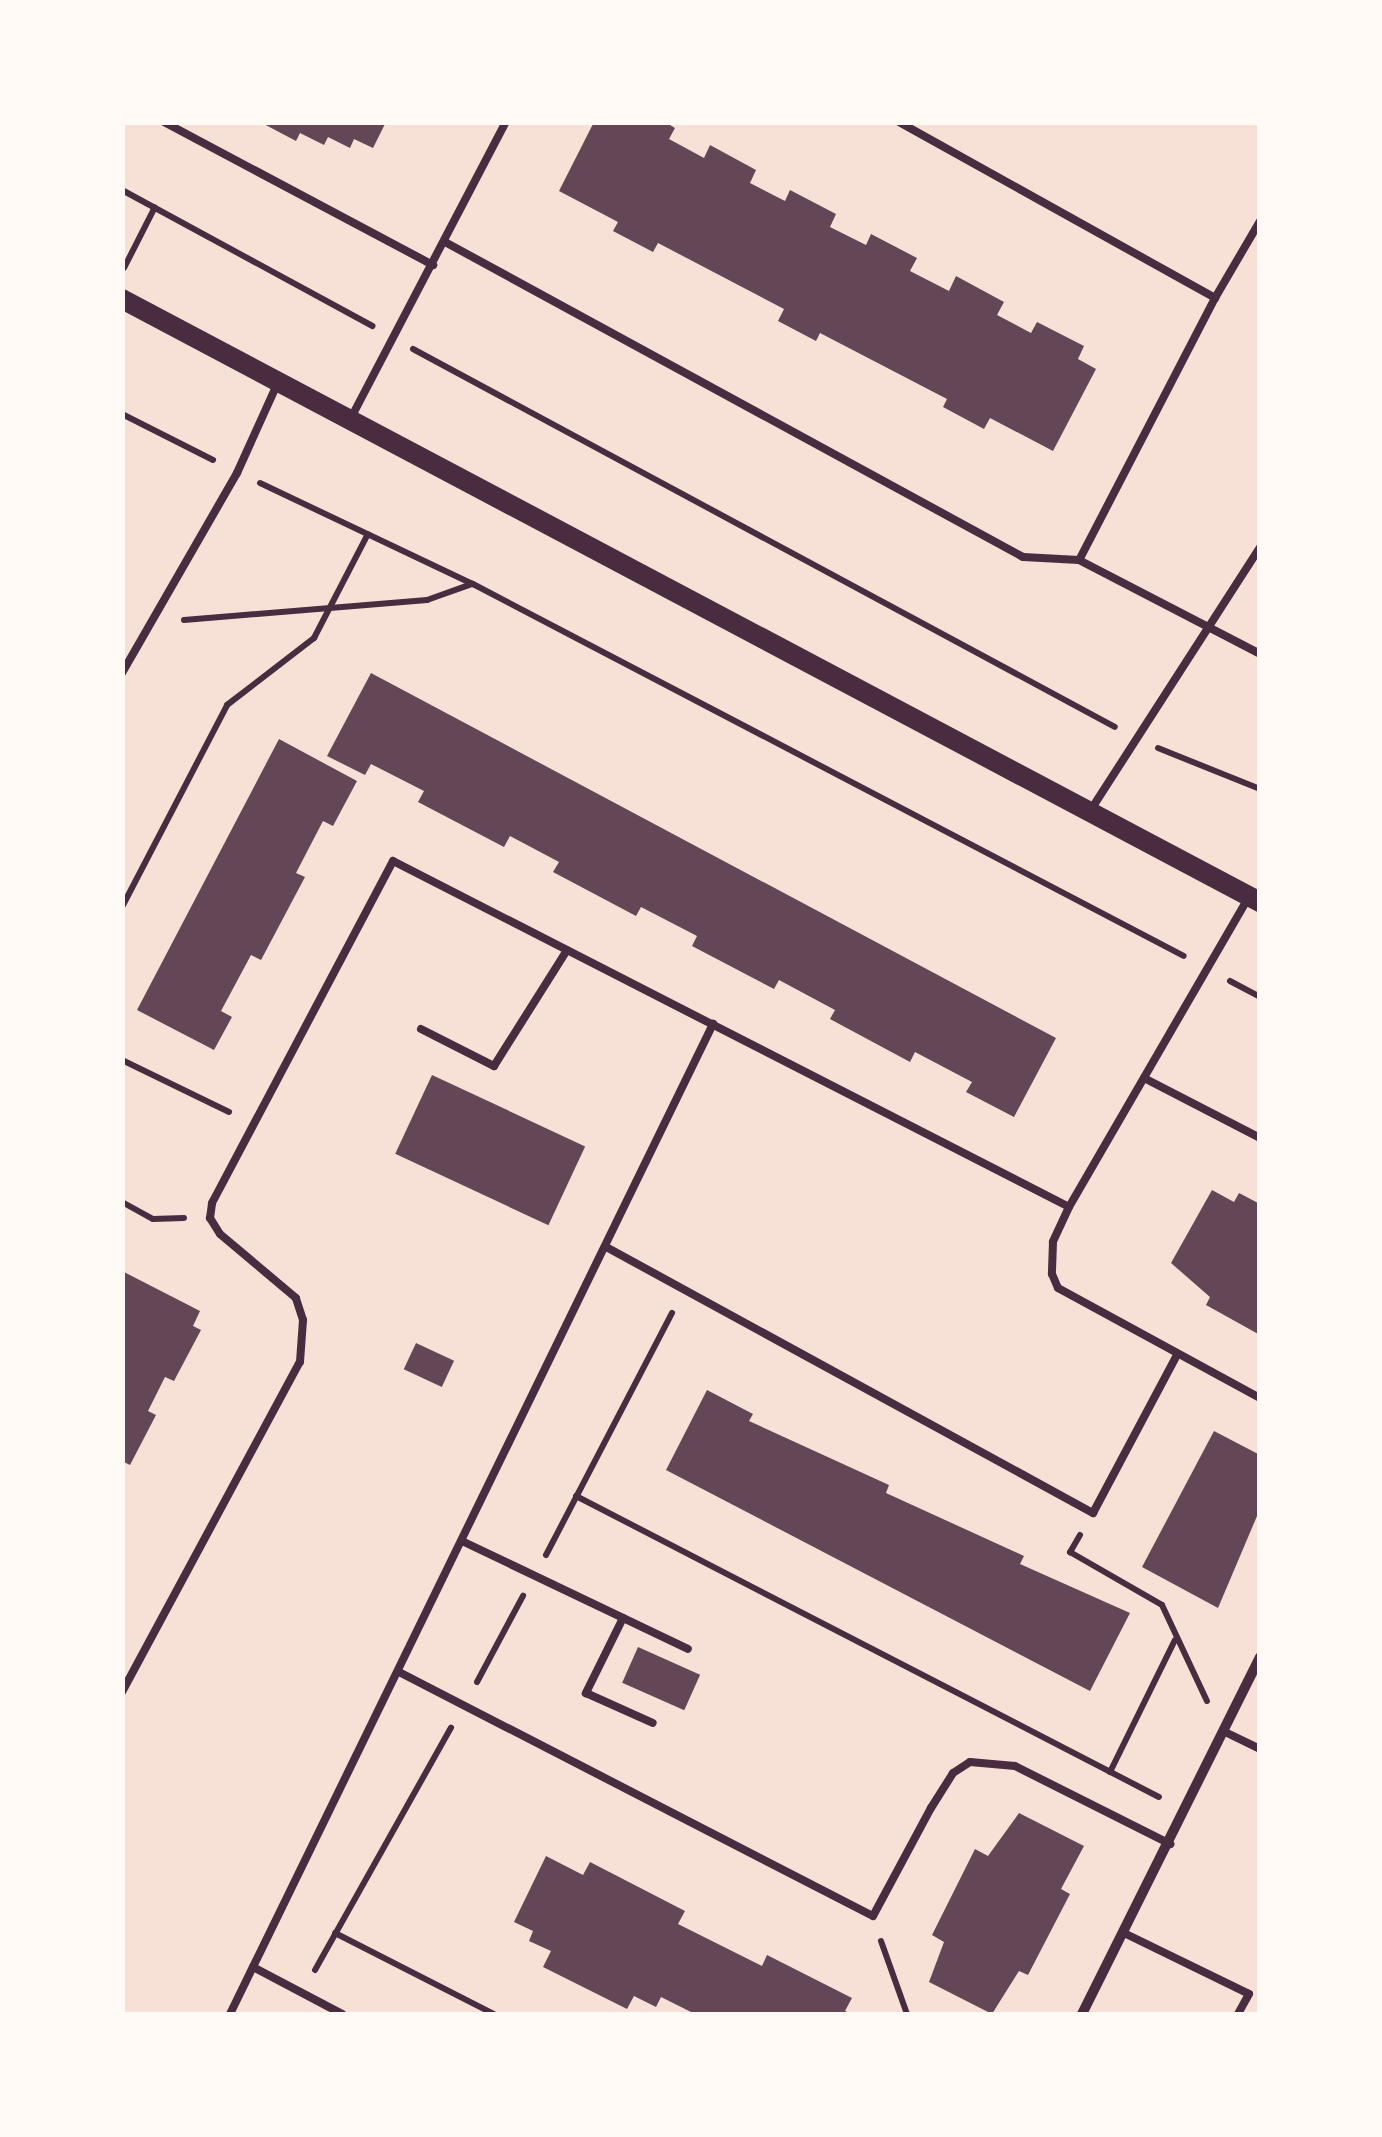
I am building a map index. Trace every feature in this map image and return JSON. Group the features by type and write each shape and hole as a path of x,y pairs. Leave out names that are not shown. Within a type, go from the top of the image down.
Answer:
{"main road":[{"path":"122,298 352,416 1254,899"}],"street":[{"path":"1082,2014 1170,1845 1260,1657"}],"lane":[{"path":"164,122 433,265"},
{"path":"352,416 506,122"},
{"path":"899,122 1215,298"},
{"path":"1079,560 1215,298 1260,221"},
{"path":"445,242 1023,557 1079,560 1260,654"},
{"path":"122,672 237,473 279,380"},
{"path":"1090,812 1260,547"},
{"path":"122,1692 300,1362 303,1320 296,1298 210,1218 254,1124 393,860 1069,1208"},
{"path":"1254,899 1069,1208 1053,1242 1052,1274 1058,1288 1176,1357 1260,1398"},
{"path":"422,1029 494,1066 567,950"},
{"path":"230,2014 608,1248 713,1024"},
{"path":"1144,1078 1260,1138"},
{"path":"608,1248 1093,1513 1176,1357"},
{"path":"464,1542 688,1649"},
{"path":"623,1618 586,1693 652,1723"},
{"path":"399,1672 872,1916 953,1773 970,1762 1015,1766 1170,1845"},
{"path":"1223,1732 1260,1749"},
{"path":"1124,1933 1249,1994 1238,2014"},
{"path":"253,1967 342,2014"}],"path":[{"path":"122,190 1138,739 1260,789"},
{"path":"122,271 156,207"},
{"path":"122,414 473,584 1177,952"},
{"path":"122,907 226,705 314,638 368,534"},
{"path":"152,623 334,603 427,600 473,584"},
{"path":"122,1060 254,1124"},
{"path":"122,1202 153,1219 210,1218"},
{"path":"302,1993 464,1706 685,1290"},
{"path":"576,1496 1186,1811"},
{"path":"1093,1513 1070,1552 1162,1604 1223,1732"},
{"path":"1110,1772 1176,1639"},
{"path":"872,1916 907,2014"},
{"path":"336,1933 494,2014"}],"building":[{"path":"260,122 386,122 373,148 354,139 350,148 328,137 324,145 300,133 296,141"},
{"path":"594,122 665,122 675,128 669,139 704,158 710,145 756,170 750,183 785,201 790,190 836,214 830,227 866,245 871,234 917,258 910,271 949,291 956,276 1004,302 997,315 1031,333 1037,322 1084,346 1078,359 1096,369 1053,451 990,418 984,429 943,407 947,399 820,333 816,341 778,321 784,309 658,243 653,252 613,231 618,222 559,191"},
{"path":"371,673 1056,1038 1014,1117 966,1092 972,1082 915,1052 910,1062 830,1019 835,1010 779,980 774,989 692,946 697,936 641,907 636,916 553,872 559,862 510,836 504,847 418,802 424,791 371,764 365,775 327,756"},
{"path":"279,739 357,781 333,826 323,821 296,873 305,877 261,960 251,955 221,1011 232,1017 214,1050 137,1010"},
{"path":"432,1075 585,1146 548,1225 395,1154"},
{"path":"1212,1190 1234,1202 1239,1193 1260,1204 1260,1335 1206,1305 1210,1297 1171,1263"},
{"path":"122,1271 200,1311 193,1326 201,1330 174,1381 165,1377 148,1411 156,1415 130,1465 122,1461"},
{"path":"416,1343 454,1361 442,1387 404,1369"},
{"path":"707,1390 753,1414 749,1421 889,1485 886,1493 1024,1556 1020,1564 1130,1613 1090,1691 666,1470"},
{"path":"1214,1431 1260,1455 1260,1509 1218,1608 1142,1567"},
{"path":"638,1647 700,1675 684,1710 622,1683"},
{"path":"1019,1813 1084,1846 1061,1889 1070,1894 1028,1975 1019,1971 992,2014 929,1982 944,1942 932,1935 975,1849 988,1856"},
{"path":"546,1856 583,1875 590,1862 685,1911 678,1924 762,1966 767,1955 852,1998 845,2011 852,2014 695,2014 661,1997 656,2007 634,1996 627,2009 543,1967 551,1951 529,1941 533,1931 514,1922"}]}
